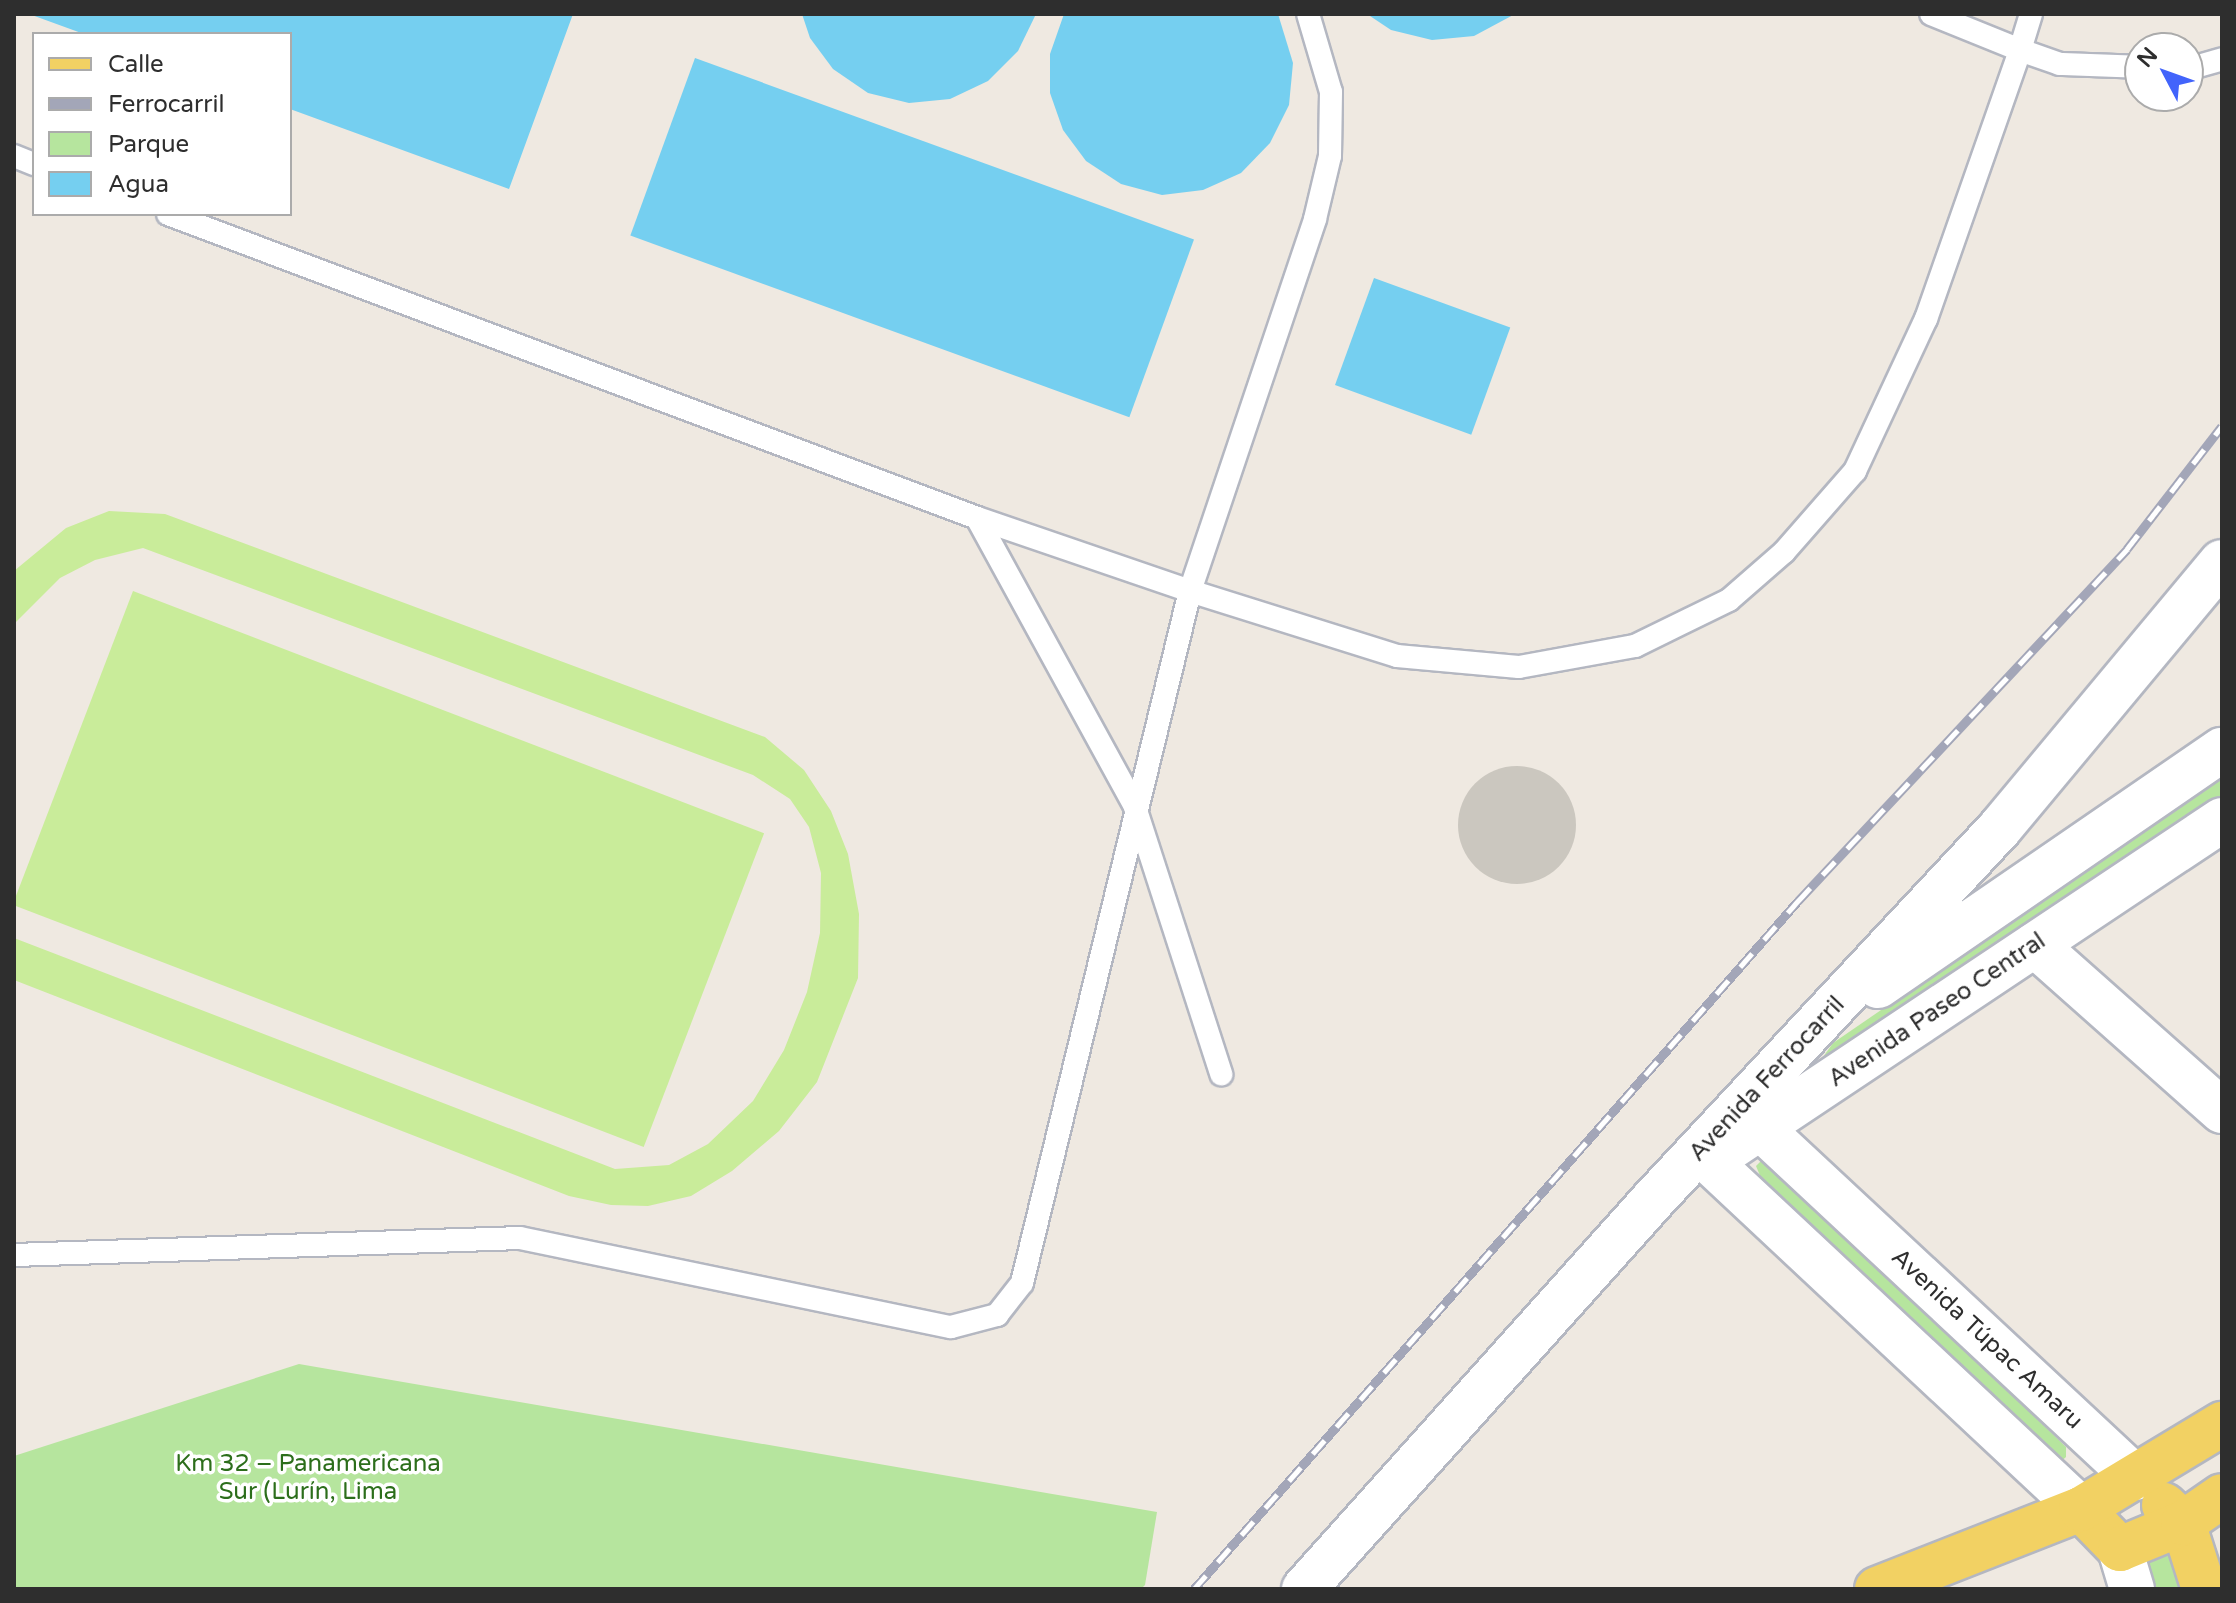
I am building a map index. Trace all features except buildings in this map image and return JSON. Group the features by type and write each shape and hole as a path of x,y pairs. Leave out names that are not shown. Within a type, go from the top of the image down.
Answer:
{"main road":[{"path":"1877,1589 2081,1509 2222,1424"},
{"name":"Avenida Túpac Amaru","path":"2136,1478 2183,1523 2204,1589"},
{"path":"2081,1509 2126,1569 2222,1496"}],"street":[{"name":"Avenida Ferrocarril","path":"1304,1589 1653,1200 1750,1118 1803,1039 2000,828 2222,562"},
{"path":"1803,1039 2222,750"},
{"name":"Avenida Paseo Central","path":"1653,1200 1710,1162 1750,1118 2035,945 2222,820"},
{"path":"2035,945 2222,1111"},
{"name":"Avenida Túpac Amaru","path":"1750,1118 2136,1478"},
{"path":"1710,1162 2081,1509"}],"lane":[{"path":"14,1255 520,1238 951,1327 997,1315 1022,1283 1135,807 1190,591 1315,219 1330,156 1331,92 1308,14"},
{"path":"1931,14 2060,64 2124,66"},
{"path":"173,216 977,518 1190,591 1397,656 1519,667 1635,646 1729,600 1784,552 1855,471 1926,319 2031,14"},
{"path":"977,518 1135,807 1221,1074"}],"green space":[{"path":"109,511 165,514 765,737 804,770 831,811 848,854 859,914 858,978 817,1082 779,1131 732,1171 691,1196 648,1206 611,1205 569,1196 14,980 14,938 615,1169 669,1165 708,1144 753,1101 784,1050 807,992 820,933 821,873 809,827 790,799 753,775 143,548 95,560 60,578 14,624 14,571 66,528"},
{"path":"133,591 764,833 644,1147 14,905"},
{"path":"2222,776 2222,805 1829,1070 1821,1060 1833,1043"},
{"path":"1762,1160 1773,1163 2066,1447 2066,1457 2057,1465 1763,1183 1756,1166"},
{"name":"Km 32 – Panamericana Sur (Lurín, Lima","path":"299,1364 1157,1512 1145,1585 1141,1589 14,1589 14,1456"},
{"path":"2170,1541 2195,1589 2155,1589 2147,1560"}],"water":[{"path":"29,14 573,14 509,189 292,110 292,32 78,32"},
{"path":"802,14 1036,14 1018,51 988,81 950,99 909,103 868,93 833,69 810,38"},
{"path":"1064,14 1278,14 1293,63 1289,105 1270,143 1241,173 1203,190 1162,195 1121,184 1086,161 1063,130 1050,93 1050,54"},
{"path":"1367,14 1515,14 1474,36 1432,40 1391,30"},
{"path":"695,58 1194,240 1129,417 630,236"},
{"path":"1374,278 1510,328 1471,435 1335,385"}],"railway":[{"path":"1194,1589 1798,901 2127,549 2222,426"}]}
